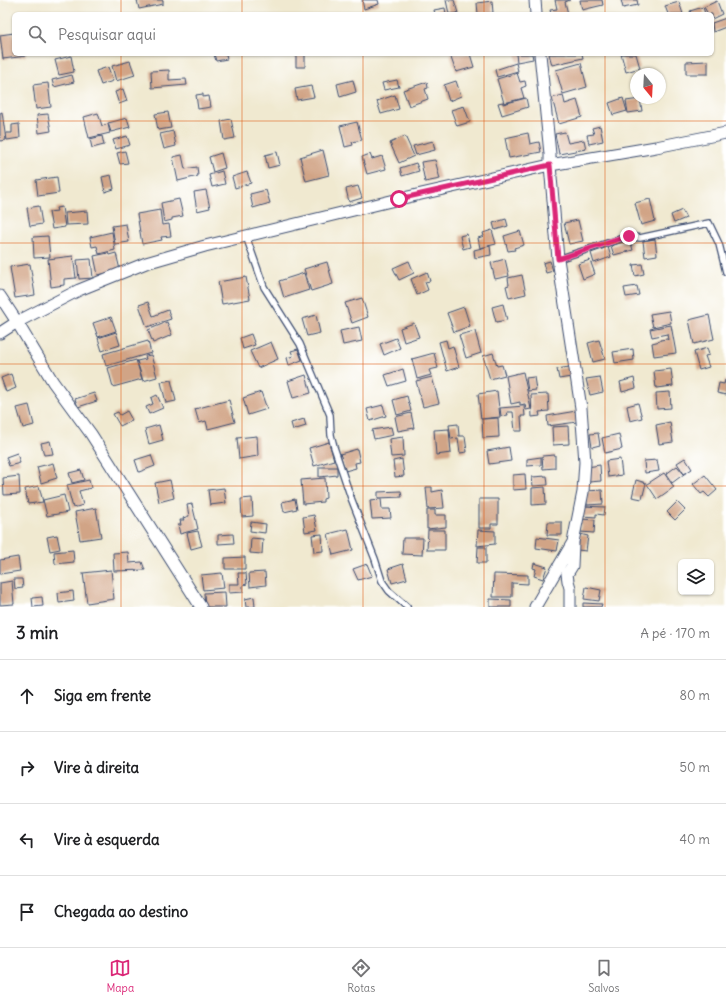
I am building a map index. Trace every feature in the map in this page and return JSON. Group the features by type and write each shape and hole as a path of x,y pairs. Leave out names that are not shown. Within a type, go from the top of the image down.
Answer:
{"street":[{"path":"534,0 536,12"},
{"path":"540,56 550,154 558,259 581,408 585,462 583,492 573,542 572,566 567,574 570,588 570,607"},
{"path":"0,333 17,322 79,290 146,263 246,236 399,199 550,165 656,148 726,133"},
{"path":"0,296 53,382 91,434 201,607"},
{"path":"535,607 573,542"}],"lane":[{"path":"558,259 629,236 640,238 709,223 719,244 726,272"},
{"path":"246,236 264,288 300,344 330,415 331,435 334,447 382,581 389,591 407,607"}],"building":[{"path":"137,0 163,0 163,4 139,9"},
{"path":"362,0 378,0 379,4 364,9"},
{"path":"446,0 454,0 458,12 449,12"},
{"path":"555,0 570,0 565,2 568,12 550,12 550,10 557,9"},
{"path":"580,0 602,0 603,5 582,10"},
{"path":"621,0 637,0 638,5 623,8"},
{"path":"492,1 493,12 478,12 477,3"},
{"path":"717,1 722,14 714,18 714,12 707,12 704,7"},
{"path":"679,2 682,12 667,12 665,6"},
{"path":"703,7 704,12 690,12"},
{"path":"445,8 446,12 434,12 434,10"},
{"path":"726,18 726,27 714,32 714,22"},
{"path":"12,33 12,56 26,56 3,59 0,35"},
{"path":"71,56 74,72 59,75 55,60"},
{"path":"215,56 226,56 227,59 216,61"},
{"path":"296,56 305,56 305,67 296,67"},
{"path":"450,56 471,56 474,67 456,72"},
{"path":"516,56 532,56 533,59 517,62"},
{"path":"550,56 582,56 583,58 552,65"},
{"path":"622,56 637,56 640,68 630,68 630,71 626,72"},
{"path":"130,61 135,75 116,81 112,66"},
{"path":"708,61 708,74 686,74 686,62"},
{"path":"516,63 518,71 497,77 495,70"},
{"path":"581,63 587,87 563,94 556,70"},
{"path":"108,67 113,81 101,85 96,71"},
{"path":"169,70 169,80 186,79 187,85 152,88 151,71"},
{"path":"517,73 520,82 525,81 526,86 521,88 524,98 504,103 497,79"},
{"path":"72,75 74,82 54,87 52,80"},
{"path":"353,80 356,92 340,97 337,84"},
{"path":"397,80 399,87 384,90 382,83"},
{"path":"456,81 461,96 449,101 444,85"},
{"path":"427,82 428,88 425,89 428,99 409,106 403,90"},
{"path":"48,83 51,107 36,109 33,85"},
{"path":"311,86 314,97 297,100 295,89"},
{"path":"123,89 127,101 119,104 115,92"},
{"path":"203,94 203,97 209,96 211,107 198,109 196,95"},
{"path":"395,95 399,109 381,114 377,101"},
{"path":"563,95 565,104 577,100 582,117 559,124 552,98"},
{"path":"526,98 528,107 502,115 498,103 503,102 503,104"},
{"path":"623,98 627,111 613,115 609,103"},
{"path":"630,100 630,104 641,104 642,111 628,113 626,101"},
{"path":"464,106 470,122 457,126 451,110"},
{"path":"2,112 6,140 0,141 0,113"},
{"path":"168,112 171,128 158,130 155,114"},
{"path":"98,113 102,126 108,124 110,133 89,138 84,117"},
{"path":"48,114 51,131 39,133 37,115"},
{"path":"127,118 130,127 111,132 108,123"},
{"path":"231,119 235,138 224,140 221,121"},
{"path":"357,122 362,140 352,142 353,145 345,147 340,126"},
{"path":"19,124 20,138 7,140 6,133 12,133 12,125"},
{"path":"600,126 603,141 589,144 587,135 594,134 592,128"},
{"path":"173,131 176,146 164,149 160,134"},
{"path":"565,132 568,143 584,140 586,149 559,154 555,134"},
{"path":"528,133 530,144 539,142 541,152 509,158 505,138"},
{"path":"102,136 104,145 92,148 90,139"},
{"path":"127,136 130,145 116,149 113,140"},
{"path":"405,136 414,156 399,163 390,143"},
{"path":"433,141 435,150 416,155 413,146"},
{"path":"323,150 329,175 306,181 300,157"},
{"path":"125,151 128,163 120,164 117,153"},
{"path":"277,152 280,165 268,168 265,155"},
{"path":"221,153 225,168 213,172 209,157"},
{"path":"370,154 372,159 382,156 386,169 367,174 362,157"},
{"path":"182,155 185,169 197,167 198,176 178,181 173,157"},
{"path":"435,160 440,179 425,182 421,162"},
{"path":"416,163 419,171 402,176 400,168"},
{"path":"222,171 225,184 212,187 209,175"},
{"path":"247,172 251,183 235,188 232,177"},
{"path":"111,175 114,189 105,192 102,177"},
{"path":"57,177 59,193 38,196 36,180"},
{"path":"358,186 362,198 349,202 346,189"},
{"path":"206,190 210,208 197,211 194,192"},
{"path":"266,190 270,203 253,208 250,194"},
{"path":"179,199 183,216 172,218 172,220 164,222 161,203"},
{"path":"650,199 655,221 641,225 635,203"},
{"path":"39,206 42,224 30,226 27,208"},
{"path":"62,207 65,227 52,229 49,212 57,211 56,208"},
{"path":"160,210 162,225 169,224 171,236 161,237 162,240 142,244 137,214"},
{"path":"682,210 686,218 674,223 671,215"},
{"path":"87,211 88,224 66,225 65,213"},
{"path":"506,219 508,226 495,230 493,223"},
{"path":"578,220 583,241 569,244 564,223"},
{"path":"126,224 129,242 115,244 112,226"},
{"path":"492,230 496,244 480,248 478,238 484,236 483,233"},
{"path":"520,231 524,245 514,248 515,250 508,251 504,236"},
{"path":"112,232 115,250 99,254 97,246 92,247 90,237"},
{"path":"467,234 470,247 463,249 460,236"},
{"path":"48,236 50,257 34,258 33,237"},
{"path":"655,239 657,255 645,257 643,241"},
{"path":"630,240 633,250 614,255 611,246"},
{"path":"490,246 491,255 475,258 474,250"},
{"path":"608,247 611,257 594,263 591,253"},
{"path":"108,253 109,255 116,253 120,270 98,275 94,256"},
{"path":"73,256 76,278 64,279 64,285 51,287 48,259"},
{"path":"91,259 93,278 79,279 77,260"},
{"path":"505,259 509,276 495,279 491,263"},
{"path":"590,260 595,274 583,279 578,264"},
{"path":"409,261 414,273 399,280 393,268"},
{"path":"550,261 553,271 546,273 543,263"},
{"path":"327,262 333,284 311,291 304,269"},
{"path":"30,264 35,295 15,298 10,267"},
{"path":"642,264 644,274 635,276 633,265"},
{"path":"427,272 430,281 425,282 428,290 417,295 411,279"},
{"path":"304,273 309,290 284,298 279,281"},
{"path":"522,275 526,294 509,298 506,286 509,285 508,278"},
{"path":"246,277 250,299 222,304 218,282"},
{"path":"637,286 639,295 626,297 624,288"},
{"path":"362,298 368,317 352,323 345,303"},
{"path":"148,302 153,316 168,310 171,319 147,327 139,305"},
{"path":"503,304 507,320 496,322 492,307"},
{"path":"464,307 470,326 454,332 447,313"},
{"path":"669,311 671,323 653,327 650,314"},
{"path":"316,315 320,333 307,336 302,319"},
{"path":"709,315 714,339 694,344 689,320"},
{"path":"111,317 116,331 98,337 93,323"},
{"path":"167,322 172,335 153,343 148,330"},
{"path":"414,323 419,337 404,342 400,328"},
{"path":"671,325 676,353 654,356 652,343 660,340 668,340 667,334 652,337 650,329"},
{"path":"359,327 362,341 343,345 340,331"},
{"path":"475,331 481,353 466,358 459,335"},
{"path":"116,332 120,345 102,351 98,338"},
{"path":"251,334 255,345 243,349 240,338"},
{"path":"396,338 400,348 384,355 380,344"},
{"path":"446,340 448,348 453,346 459,367 447,371 439,342"},
{"path":"599,340 605,359 593,362 588,343"},
{"path":"148,341 151,353 106,366 103,354"},
{"path":"271,342 278,359 258,368 250,351"},
{"path":"707,348 709,355 705,356 709,367 699,370 694,352"},
{"path":"298,349 302,360 289,365 287,358 293,356 291,351"},
{"path":"633,349 634,360 615,363 613,352"},
{"path":"434,353 438,368 429,370 431,375 417,379 412,359"},
{"path":"493,353 497,366 502,365 505,375 490,379 483,356"},
{"path":"151,355 157,377 143,381 137,361 146,359 145,356"},
{"path":"136,360 142,379 113,387 108,368"},
{"path":"569,367 571,377 559,379 557,369"},
{"path":"403,369 406,381 389,386 385,375"},
{"path":"671,369 673,386 656,388 654,371"},
{"path":"523,372 531,409 526,410 525,404 520,405 520,402 511,404 506,376"},
{"path":"11,374 16,388 6,392 1,378"},
{"path":"306,375 311,393 293,398 288,381"},
{"path":"432,377 439,403 423,407 416,381"},
{"path":"534,377 536,390 528,391 526,378"},
{"path":"600,377 603,392 590,395 586,379"},
{"path":"634,378 636,388 622,392 620,382"},
{"path":"171,380 176,401 166,403 161,382"},
{"path":"725,380 726,395 717,393 719,383 724,384"},
{"path":"497,391 500,417 481,419 478,394"},
{"path":"261,392 267,409 248,415 243,398"},
{"path":"670,392 671,408 657,409 656,393"},
{"path":"94,393 97,401 78,407 75,399"},
{"path":"548,394 549,411 539,412 540,416 532,417 531,395"},
{"path":"157,395 163,408 149,414 146,407 153,404 151,398"},
{"path":"407,396 411,411 397,415 393,400"},
{"path":"229,400 235,422 208,429 206,421 199,423 195,409"},
{"path":"638,403 642,418 630,421 627,406"},
{"path":"29,405 34,425 23,428 17,408"},
{"path":"383,405 386,416 370,421 367,409"},
{"path":"524,406 525,416 521,416 522,431 515,431 513,412 507,412 508,415 501,416 500,408"},
{"path":"127,411 132,420 120,426 113,414 118,412 120,415"},
{"path":"576,411 577,422 548,426 547,416"},
{"path":"411,413 414,428 398,431 395,417"},
{"path":"498,418 499,437 483,438 482,419"},
{"path":"304,419 306,426 293,430 291,423"},
{"path":"670,422 673,442 659,444 656,425"},
{"path":"458,424 459,436 465,436 467,452 460,453 458,438 451,439 449,425"},
{"path":"159,425 163,440 149,444 145,429"},
{"path":"568,426 569,444 553,445 552,427"},
{"path":"391,427 393,435 374,439 372,430"},
{"path":"449,429 451,453 436,455 434,430"},
{"path":"598,433 600,445 592,447 590,434"},
{"path":"619,434 622,449 605,453 602,438"},
{"path":"257,436 258,456 239,459 237,438"},
{"path":"403,437 404,456 391,457 389,439"},
{"path":"50,441 53,454 44,455 41,443"},
{"path":"329,442 334,460 314,466 309,448"},
{"path":"509,447 511,461 489,464 487,451"},
{"path":"357,449 360,462 355,463 356,468 345,471 340,454"},
{"path":"17,453 20,463 9,466 6,457"},
{"path":"151,455 155,466 139,472 135,460"},
{"path":"555,455 555,468 543,469 542,456"},
{"path":"541,457 541,465 527,466 527,459"},
{"path":"685,458 692,469 684,474 677,463"},
{"path":"402,459 404,476 395,477 393,461"},
{"path":"620,459 622,475 608,477 606,461"},
{"path":"657,460 659,471 645,473 644,461"},
{"path":"53,463 57,478 41,483 37,467"},
{"path":"600,465 601,481 589,482 587,467"},
{"path":"677,466 684,474 672,483 666,474"},
{"path":"319,467 337,467 337,475 319,477"},
{"path":"81,470 84,480 72,483 69,473"},
{"path":"664,473 674,487 657,499 647,484"},
{"path":"525,474 526,489 513,490 513,475"},
{"path":"705,475 717,490 709,497 704,492 701,494 693,484"},
{"path":"19,476 20,494 4,495 3,478"},
{"path":"547,476 548,485 533,486 532,477"},
{"path":"325,478 326,498 323,499 323,502 303,504 301,480"},
{"path":"89,480 91,488 79,491 83,505 73,508 67,485"},
{"path":"170,480 174,498 159,502 155,483"},
{"path":"636,480 646,483 642,499 632,497"},
{"path":"39,486 43,502 28,504 25,489"},
{"path":"426,487 432,487 432,492 442,490 444,508 428,509"},
{"path":"545,487 546,504 532,505 532,488"},
{"path":"224,488 226,503 210,505 208,490"},
{"path":"602,490 603,504 587,505 586,491"},
{"path":"401,491 402,497 378,498 378,492"},
{"path":"64,495 68,512 47,516 43,500"},
{"path":"252,498 253,516 242,517 241,499"},
{"path":"295,499 297,509 284,512 282,502"},
{"path":"381,499 382,509 390,509 391,518 372,519 370,500"},
{"path":"479,499 498,499 498,524 491,524 491,528 479,528"},
{"path":"677,502 685,510 675,520 667,512"},
{"path":"192,504 198,529 180,534 178,525 181,525 180,520 184,520 183,518 189,516 187,505"},
{"path":"583,506 605,507 604,515 596,514 596,517 582,516"},
{"path":"96,508 101,537 80,540 75,512"},
{"path":"427,510 435,510 435,515 446,515 446,527 427,529"},
{"path":"314,515 317,530 305,532 303,517"},
{"path":"581,519 595,520 594,533 580,532"},
{"path":"251,522 266,524 265,533 250,531"},
{"path":"548,522 562,522 562,535 547,535"},
{"path":"348,529 353,550 333,555 328,534"},
{"path":"428,530 445,530 445,550 427,550"},
{"path":"478,530 495,531 495,544 477,546"},
{"path":"198,531 202,546 191,549 187,533"},
{"path":"233,534 234,543 218,544 218,535"},
{"path":"322,534 323,551 314,552 312,535"},
{"path":"580,534 588,536 586,551 578,550"},
{"path":"57,535 60,549 50,551 47,537"},
{"path":"537,537 559,540 557,551 536,548"},
{"path":"251,538 263,539 262,554 250,553"},
{"path":"403,538 423,538 422,555 402,554"},
{"path":"478,547 486,547 486,563 477,563"},
{"path":"73,550 74,562 55,564 54,552"},
{"path":"128,552 129,563 142,562 145,570 114,571 113,553"},
{"path":"18,557 20,571 0,574 0,560"},
{"path":"245,557 245,569 225,569 225,558"},
{"path":"534,563 547,567 543,579 534,576 536,569 533,568"},
{"path":"367,564 372,576 358,580 353,569"},
{"path":"403,564 407,579 392,583 388,569"},
{"path":"111,570 114,599 87,603 83,573"},
{"path":"265,572 266,585 250,587 249,573"},
{"path":"222,573 224,588 203,590 201,575"},
{"path":"238,573 246,573 247,584 243,585 243,592 229,593 229,584 239,584"},
{"path":"494,574 528,575 528,584 512,583 512,597 493,597"},
{"path":"14,579 22,579 23,588 15,589"},
{"path":"12,581 14,604 0,605 0,583"},
{"path":"586,587 601,590 599,601 584,599"},
{"path":"73,591 74,601 59,603 58,593"},
{"path":"225,592 226,607 205,607 204,593"},
{"path":"42,597 43,606 33,607 32,598"},
{"path":"254,597 255,607 246,607 245,599"},
{"path":"490,599 511,600 511,607 490,607"},
{"path":"583,603 602,604 601,607 583,607"}],"route":[{"path":"399,199 550,165 558,259 629,236"}]}
